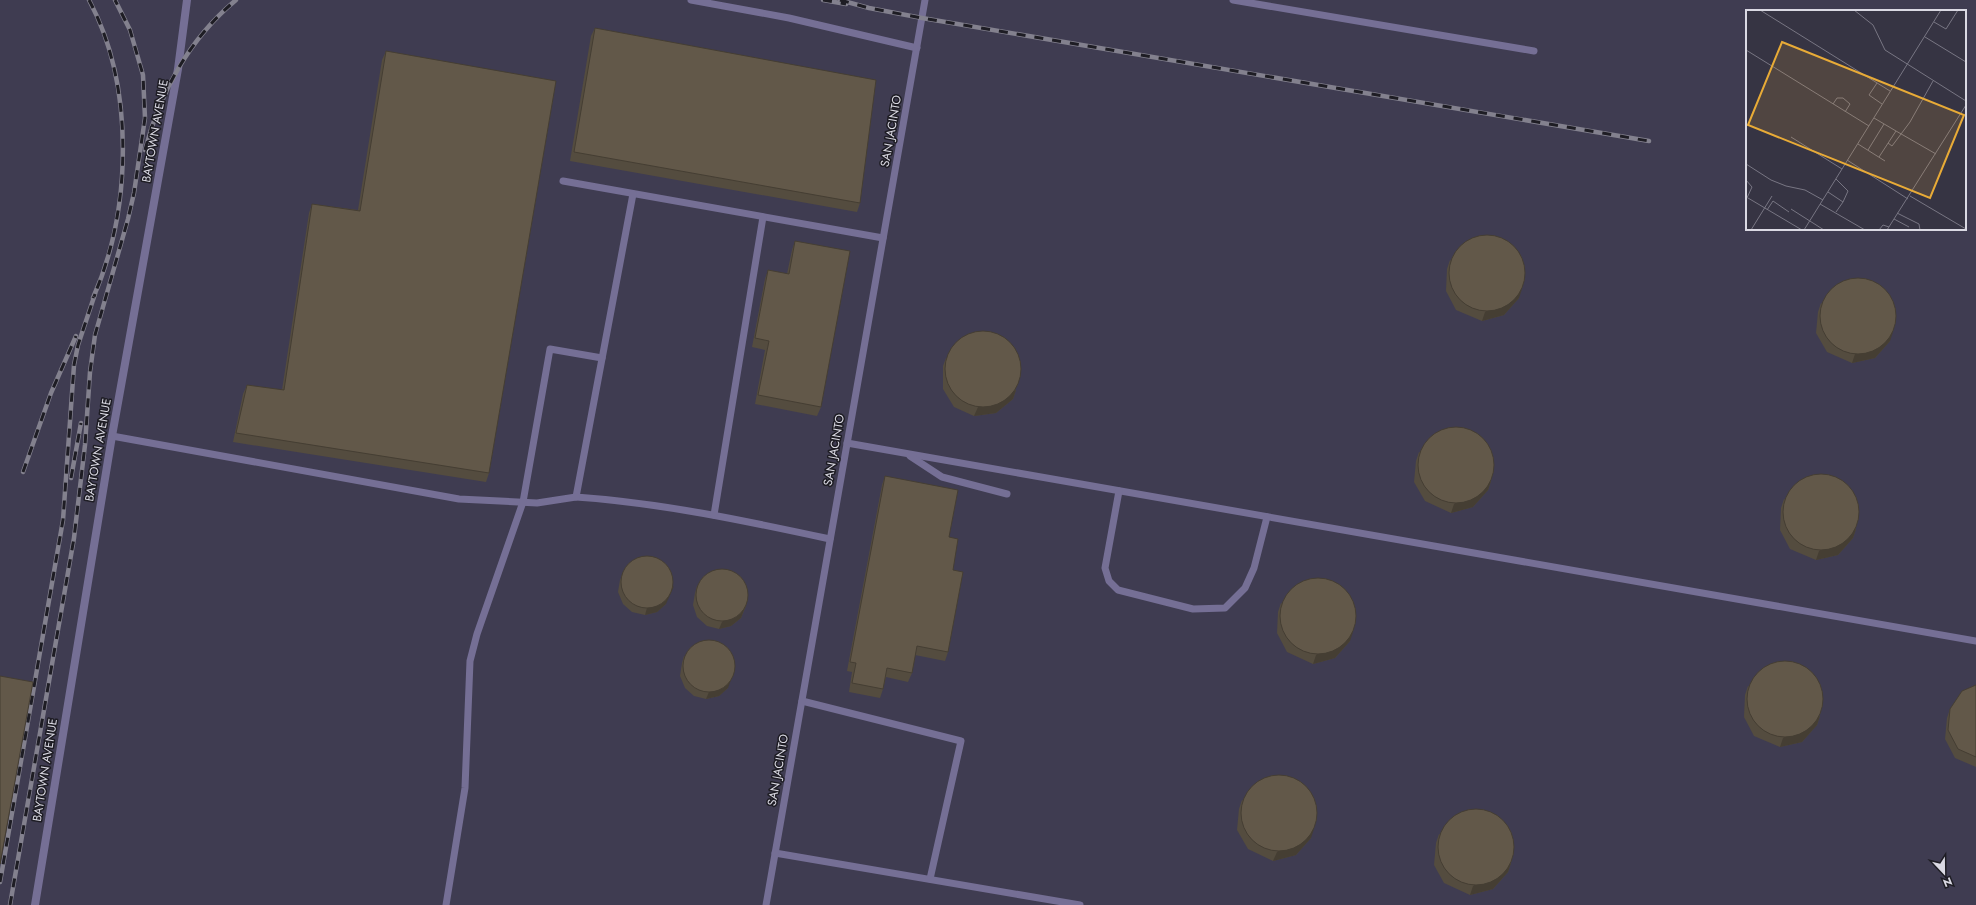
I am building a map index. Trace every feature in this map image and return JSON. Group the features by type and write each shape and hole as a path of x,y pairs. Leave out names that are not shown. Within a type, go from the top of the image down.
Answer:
{"street":[{"name":"BAYTOWN AVENUE","path":"34,905 112,436 178,69 188,0"}],"lane":[{"path":"691,0 789,18 917,48"},
{"name":"SAN JACINTO","path":"766,905 925,0"},
{"path":"1233,0 1534,51"},
{"path":"563,181 883,238"},
{"path":"576,497 633,194"},
{"path":"714,515 764,217"},
{"path":"446,905 465,788 470,661 477,634 523,502 550,349 602,358"},
{"path":"112,436 458,499 538,503 576,497 619,500 714,515 830,539"},
{"path":"847,443 1976,641"},
{"path":"906,454 942,477 1007,494"},
{"path":"1119,491 1105,568 1109,580 1118,590 1193,609 1225,608 1245,588 1254,568 1268,517"},
{"path":"802,701 961,741 930,879"},
{"path":"775,853 1080,905"}],"shaded area":[{"path":"0,0 1976,0 1976,905 0,905"}],"building":[{"path":"595,28 876,80 860,203 574,152"},
{"path":"386,51 556,81 489,473 236,433 247,385 284,390 312,204 360,211"},
{"path":"1487,235 1501,238 1514,246 1522,259 1525,273 1522,287 1514,300 1501,308 1487,311 1473,308 1460,300 1452,287 1449,273 1452,259 1460,246 1473,238"},
{"path":"795,241 850,251 821,407 758,395 769,341 755,338 768,270 789,274"},
{"path":"1858,278 1872,281 1885,289 1893,302 1896,316 1893,330 1885,343 1872,351 1858,354 1844,351 1831,343 1823,330 1820,316 1823,302 1831,289 1844,281"},
{"path":"983,331 997,334 1010,342 1018,355 1021,369 1018,383 1010,396 997,404 983,407 969,404 956,396 948,383 945,369 948,355 956,342 969,334"},
{"path":"1456,427 1470,430 1483,438 1491,451 1494,465 1491,479 1483,492 1470,500 1456,503 1442,500 1429,492 1421,479 1418,465 1421,451 1429,438 1442,430"},
{"path":"1821,474 1835,477 1848,485 1856,498 1859,512 1856,526 1848,539 1835,547 1821,550 1807,547 1794,539 1786,526 1783,512 1786,498 1794,485 1807,477"},
{"path":"885,476 958,490 949,537 958,539 953,570 963,572 948,652 917,646 912,673 887,668 883,689 852,683 856,663 850,662"},
{"path":"647,556 661,560 669,568 673,582 669,596 661,604 647,608 633,604 625,596 621,582 625,568 633,560"},
{"path":"722,569 736,573 744,581 748,595 744,609 736,617 722,621 708,617 700,609 696,595 700,581 708,573"},
{"path":"1318,578 1332,581 1345,589 1353,602 1356,616 1353,630 1345,643 1332,651 1318,654 1304,651 1291,643 1283,630 1280,616 1283,602 1291,589 1304,581"},
{"path":"709,640 723,644 731,652 735,666 731,680 723,688 709,692 695,688 687,680 683,666 687,652 695,644"},
{"path":"1785,661 1799,664 1812,672 1820,685 1823,699 1820,713 1812,726 1799,734 1785,737 1771,734 1758,726 1750,713 1747,699 1750,685 1758,672 1771,664"},
{"path":"0,676 33,682 0,864"},
{"path":"1976,685 1976,757 1958,749 1948,730 1950,709 1962,691"},
{"path":"1279,775 1293,778 1306,786 1314,799 1317,813 1314,827 1306,840 1293,848 1279,851 1265,848 1252,840 1244,827 1241,813 1244,799 1252,786 1265,778"},
{"path":"1476,809 1490,812 1503,820 1511,833 1514,847 1511,861 1503,874 1490,882 1476,885 1462,882 1449,874 1441,861 1438,847 1441,833 1449,820 1462,812"}],"railway":[{"path":"89,0 104,34 115,70 121,109 123,148 121,188 115,226 106,263 93,298"},
{"path":"10,905 74,538 85,445 90,372 95,335 134,193 145,118 143,75 130,30 115,0"},
{"path":"145,150 159,107 179,68 204,31 236,0"},
{"path":"823,0 846,4"},
{"path":"840,0 869,8 922,18 1649,141"},
{"path":"0,882 63,520 74,365 78,345 95,294"},
{"path":"23,472 51,393 76,336"},
{"path":"71,478 81,423"}]}
